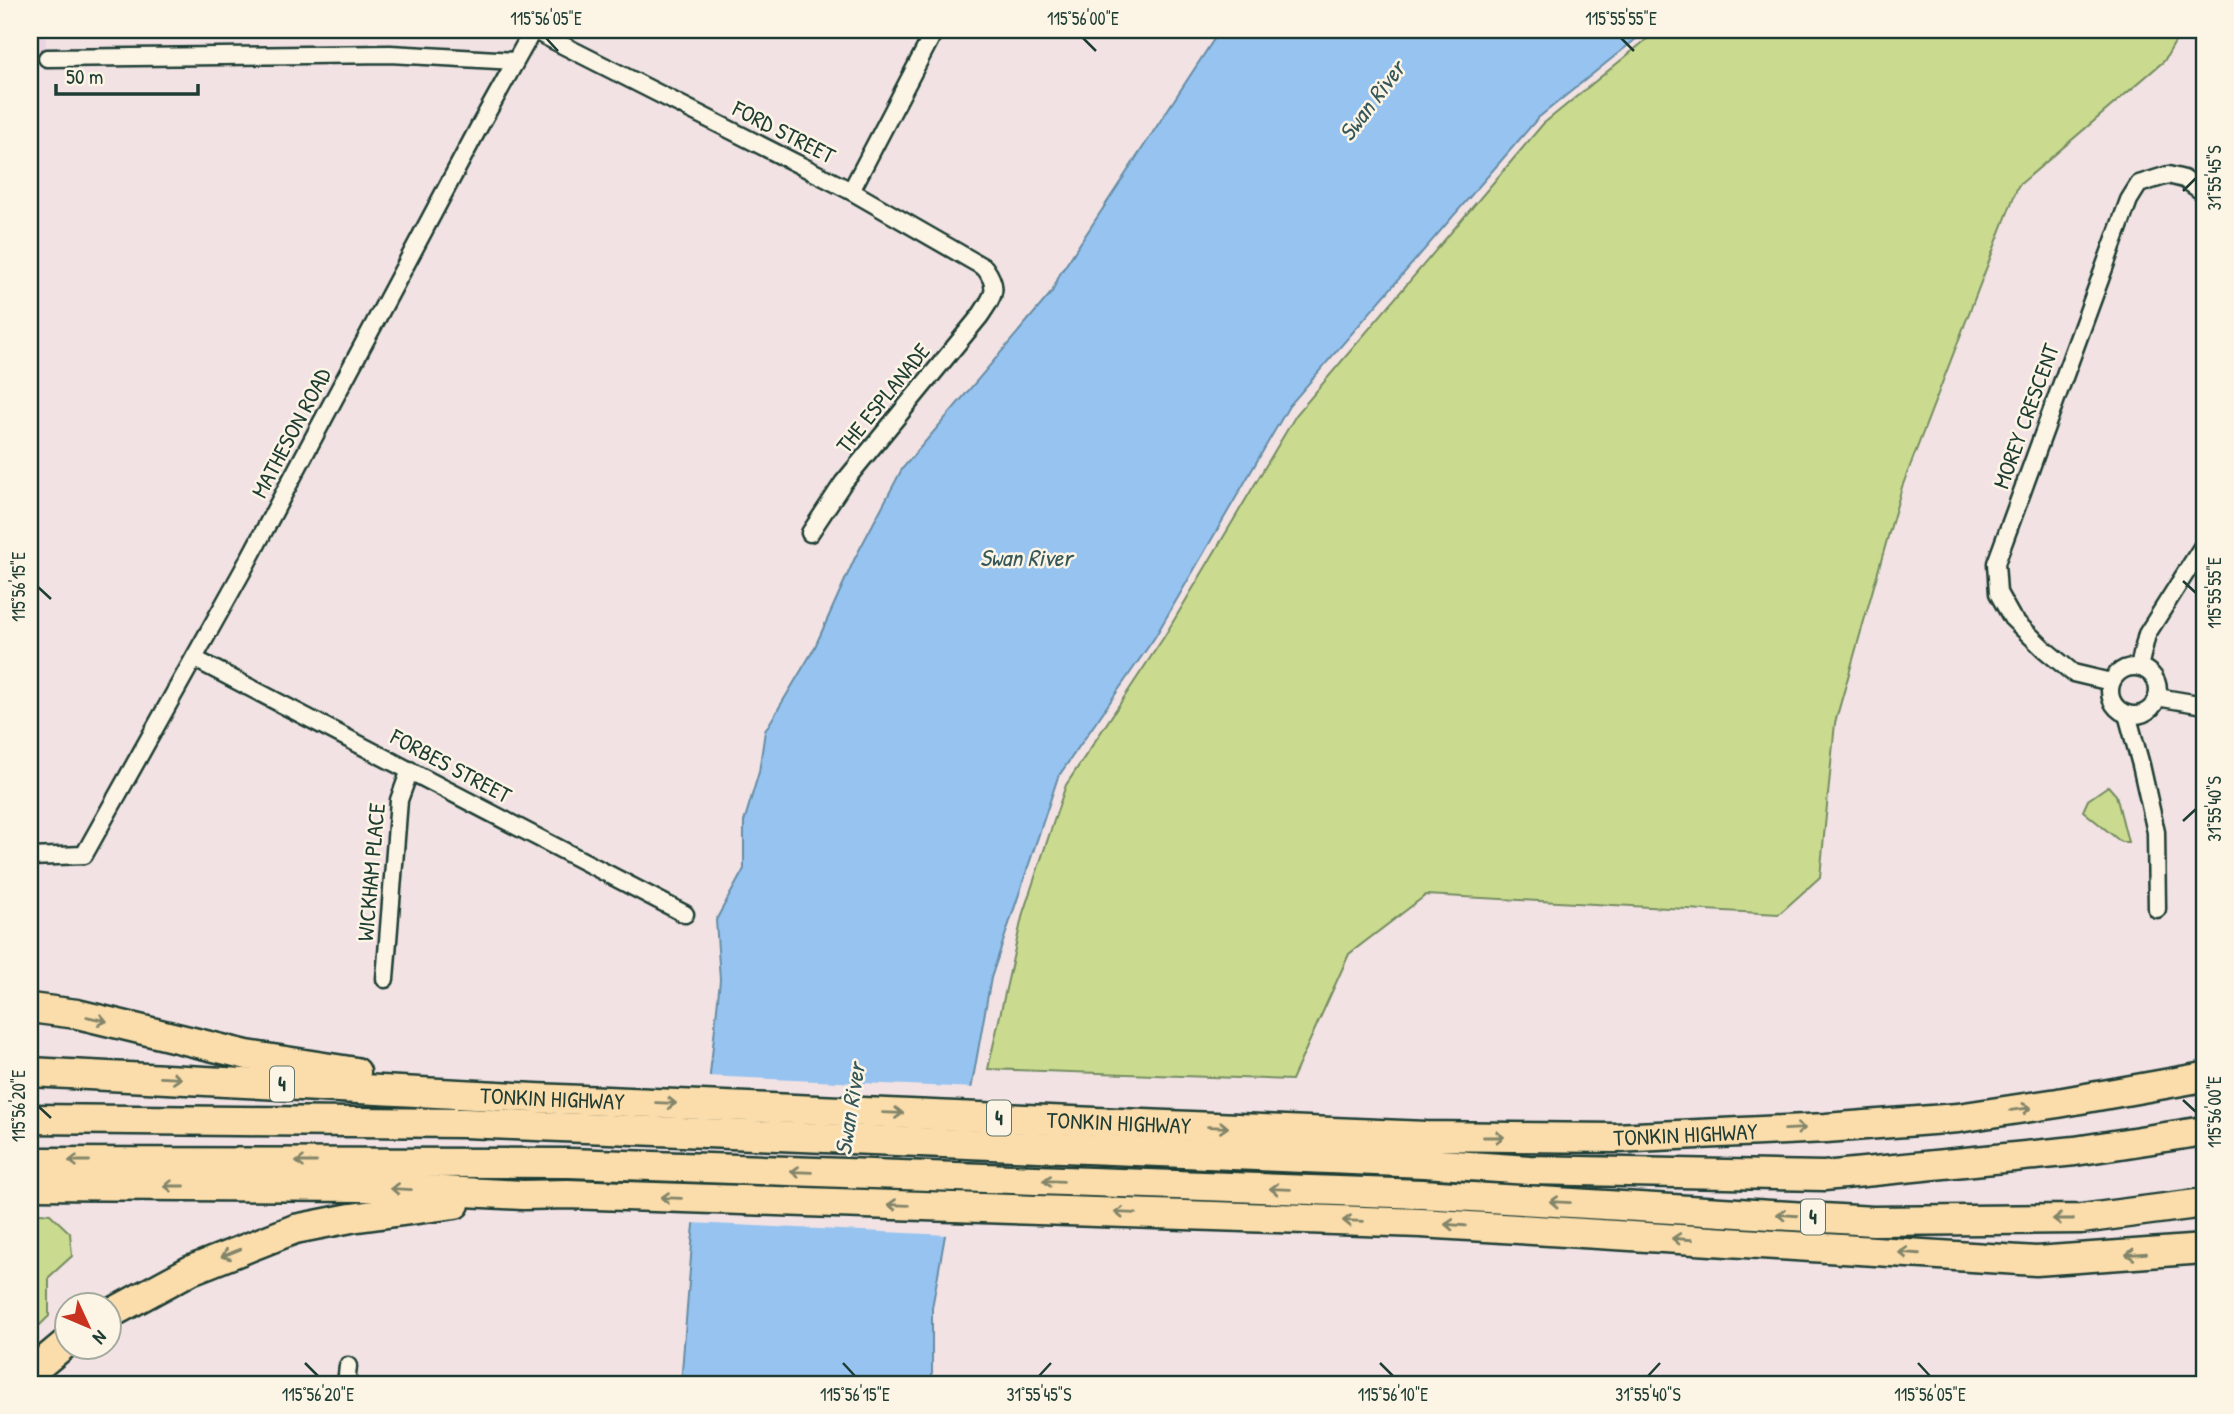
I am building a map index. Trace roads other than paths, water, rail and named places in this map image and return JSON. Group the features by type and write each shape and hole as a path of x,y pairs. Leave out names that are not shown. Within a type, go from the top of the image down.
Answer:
{"highway":[{"path":"30,1007 77,1014 247,1055 535,1098"},
{"name":"TONKIN HIGHWAY","path":"30,1072 535,1098 1426,1136 1615,1138 1826,1128 1958,1118 2204,1077"},
{"name":"TONKIN HIGHWAY","path":"30,1119 464,1123 1424,1163 1528,1170 1824,1176 2075,1152 2204,1131"},
{"name":"4","path":"30,1162 569,1163 1422,1194 1873,1221 2081,1219 2204,1203"},
{"path":"30,1185 365,1187 523,1195 568,1194 1421,1223 2036,1261 2204,1249"},
{"path":"122,1307 191,1269 295,1229 351,1217 523,1195"},
{"path":"30,1373 52,1355"}],"street":[{"name":"FORD STREET","path":"533,30 851,191 985,268 993,280 994,294"},
{"name":"MATHESON ROAD","path":"30,857 84,855 195,659 533,30"},
{"path":"851,191 935,30"},
{"path":"47,58 390,54 514,61"},
{"name":"MOREY CRESCENT","path":"2111,682 2073,673 2012,618 1998,593 1996,564 2129,200 2139,184 2168,175 2184,179 2204,193"},
{"name":"THE ESPLANADE","path":"810,533 843,483 980,316 994,294"},
{"path":"2139,667 2147,634 2204,544"},
{"name":"FORBES STREET","path":"195,659 685,914"},
{"path":"2139,667 2155,678 2157,697 2146,712 2127,714 2118,710 2112,702 2109,692 2111,682 2122,669 2139,667"},
{"path":"2157,697 2204,705"},
{"path":"2127,714 2156,832 2157,909"},
{"name":"WICKHAM PLACE","path":"386,979 398,800 410,771"},
{"path":"346,1384 348,1366"}],"water":[{"name":"Swan River","path":"1220,30 1647,30 1538,118 1289,406 1155,637 1058,777 991,978 932,1308 932,1384 681,1384 692,1244 720,980 716,920 744,869 744,822 759,772 765,731 814,649 854,560 902,469 1052,292 1060,274"}]}
